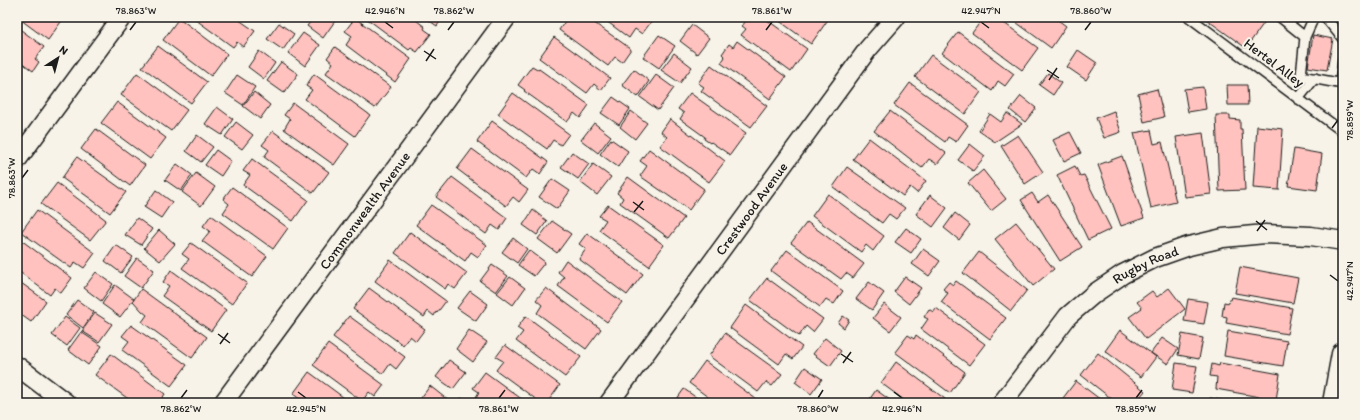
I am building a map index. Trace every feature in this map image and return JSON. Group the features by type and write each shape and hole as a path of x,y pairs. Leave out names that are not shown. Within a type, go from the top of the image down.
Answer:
{"street":[{"path":"17,160 122,17"},
{"name":"Commonwealth Avenue","path":"223,403 507,17"},
{"name":"Crestwood Avenue","path":"609,403 868,49 896,17"},
{"name":"Rugby Road","path":"1002,403 1068,316 1095,293 1123,274 1155,258 1189,246 1223,238 1258,234 1311,236 1343,241"},
{"path":"1334,403 1343,354"},
{"path":"17,366 66,403"}],"lane":[{"name":"Hertel Alley","path":"1189,17 1343,132"},
{"path":"1280,17 1305,37"},
{"path":"1314,17 1305,37 1301,76 1342,83 1343,60"},
{"path":"1325,17 1343,39"},
{"path":"1298,98 1315,78"}],"building":[{"path":"17,17 61,17 63,19 48,40"},
{"path":"192,17 235,17 255,31 243,47 237,42 233,47"},
{"path":"297,17 308,17 304,22"},
{"path":"314,17 329,17 335,21 323,38 307,26"},
{"path":"412,17 425,27 424,29 431,34 417,52 411,48 409,50 366,18"},
{"path":"424,17 443,17 437,26"},
{"path":"568,17 586,17 631,49 622,62 615,57 608,66 559,30"},
{"path":"601,17 645,17 651,22 642,34 635,29 629,38"},
{"path":"749,17 753,19 755,17 763,17 807,49 791,72 741,35 746,29 742,26"},
{"path":"774,17 821,17 827,21 811,44"},
{"path":"984,17 996,17 1038,48 1022,70 972,33"},
{"path":"1009,17 1054,17 1066,26 1051,48"},
{"path":"1203,17 1261,17 1266,20 1246,48"},
{"path":"179,18 227,54 211,76 163,40"},
{"path":"355,18 411,59 395,82 346,45 352,36 345,31"},
{"path":"279,23 294,34 283,50 267,39"},
{"path":"692,25 709,38 697,54 680,41"},
{"path":"17,27 44,47 35,59 39,62 33,71 17,59"},
{"path":"958,32 1014,74 1005,86 998,81 992,91 942,53"},
{"path":"303,33 320,45 305,66 288,53"},
{"path":"659,35 675,46 659,68 643,57"},
{"path":"1313,35 1333,39 1327,70 1308,67"},
{"path":"554,37 610,78 601,90 594,84 587,93 539,58"},
{"path":"737,41 786,77 770,99 721,63 725,57 722,54 729,44 733,47"},
{"path":"158,46 207,82 191,103 142,67"},
{"path":"335,47 391,87 375,108 326,73 333,63 327,58"},
{"path":"1078,50 1097,63 1086,80 1067,67"},
{"path":"259,51 275,63 264,79 248,67"},
{"path":"674,53 692,67 680,83 661,70"},
{"path":"931,55 981,92 965,114 915,77"},
{"path":"281,62 298,74 284,93 267,81"},
{"path":"711,65 767,106 751,127 701,91 704,87 698,83"},
{"path":"532,66 539,69 589,105 580,118 574,113 567,122 518,85"},
{"path":"17,69 23,73 17,82"},
{"path":"634,69 649,81 638,97 622,85"},
{"path":"137,73 187,110 171,131 121,95"},
{"path":"1048,73 1061,83 1053,95 1039,85"},
{"path":"314,74 370,115 355,136 305,99 312,90 306,86"},
{"path":"237,75 255,87 243,105 225,93"},
{"path":"656,75 674,88 658,110 640,97"},
{"path":"910,83 968,125 956,142 948,137 945,142 894,105"},
{"path":"1227,85 1247,85 1248,105 1228,105"},
{"path":"1203,87 1206,109 1188,112 1184,89"},
{"path":"1157,89 1164,117 1144,122 1138,94"},
{"path":"254,92 270,105 260,119 243,106"},
{"path":"513,93 569,134 561,145 553,140 547,149 498,114"},
{"path":"690,93 746,133 730,155 704,139 705,137 680,119 684,113 678,109"},
{"path":"1021,96 1036,108 1025,122 1010,110"},
{"path":"613,97 630,109 619,125 601,113"},
{"path":"117,102 166,138 150,159 101,123"},
{"path":"293,103 349,144 334,165 284,129 290,119 284,115"},
{"path":"217,107 233,119 222,135 205,124"},
{"path":"631,111 647,123 635,139 620,127"},
{"path":"890,111 946,153 937,164 929,159 922,168 874,131"},
{"path":"1114,111 1121,132 1104,138 1096,118"},
{"path":"1007,113 1022,124 995,142 979,131 990,114 1001,122"},
{"path":"1216,115 1230,115 1230,119 1240,120 1240,129 1242,129 1245,190 1219,191"},
{"path":"670,119 725,161 709,182 660,146 667,137 661,132"},
{"path":"492,121 548,162 540,174 533,169 526,178 477,142"},
{"path":"236,122 253,135 242,149 225,137"},
{"path":"594,123 611,136 598,153 581,140"},
{"path":"1257,126 1283,129 1279,190 1253,188"},
{"path":"96,129 145,165 130,186 81,149"},
{"path":"1151,130 1154,144 1162,142 1176,202 1151,208 1134,133"},
{"path":"273,131 329,172 313,193 264,157 269,150 262,145"},
{"path":"1070,132 1081,153 1064,161 1053,140"},
{"path":"1203,133 1211,194 1185,197 1176,137"},
{"path":"197,135 213,147 201,162 186,151"},
{"path":"1018,135 1043,172 1025,184 1001,146"},
{"path":"869,138 926,181 917,193 910,187 903,196 853,159"},
{"path":"611,139 628,151 618,167 600,154"},
{"path":"970,144 985,156 973,171 958,160"},
{"path":"472,149 528,190 519,202 513,197 506,206 457,169"},
{"path":"649,149 704,189 689,210 640,176 647,166 640,161"},
{"path":"1294,149 1322,154 1317,190 1288,186"},
{"path":"216,150 231,161 221,176 205,165"},
{"path":"572,152 589,164 578,179 561,167"},
{"path":"1122,156 1144,218 1121,226 1098,165"},
{"path":"77,157 126,192 110,213 62,178"},
{"path":"252,159 308,200 293,221 243,185 250,175 243,171"},
{"path":"177,164 192,175 181,191 165,180"},
{"path":"593,164 611,177 597,195 580,182"},
{"path":"1075,166 1080,176 1084,175 1111,229 1088,240 1057,175"},
{"path":"847,167 905,208 896,219 889,214 882,223 833,187"},
{"path":"983,170 1006,199 991,211 968,183"},
{"path":"196,173 215,187 201,206 182,192"},
{"path":"452,177 507,218 499,230 492,225 486,234 436,197"},
{"path":"628,177 684,218 669,238 620,203 623,198 617,193"},
{"path":"552,179 570,191 557,209 539,197"},
{"path":"57,183 106,220 90,240 41,204"},
{"path":"232,187 288,228 273,249 223,213 229,204 223,199"},
{"path":"156,190 172,202 161,218 144,207"},
{"path":"1032,193 1038,202 1048,195 1082,247 1060,261 1021,200"},
{"path":"828,194 884,236 873,251 866,245 861,252 812,216"},
{"path":"930,195 947,208 933,227 916,214"},
{"path":"431,205 487,245 478,257 471,252 465,261 416,225"},
{"path":"608,205 664,245 649,266 599,230 606,220 599,216"},
{"path":"37,210 95,253 84,268 75,262 71,268 21,232"},
{"path":"533,210 547,221 537,235 523,225"},
{"path":"955,213 970,225 959,240 944,228"},
{"path":"211,215 267,256 252,277 202,241 210,231 203,226"},
{"path":"137,218 152,229 141,245 125,235"},
{"path":"552,221 571,234 557,253 538,239"},
{"path":"807,222 864,264 853,278 846,273 841,279 791,243"},
{"path":"1016,222 1054,269 1033,286 995,239"},
{"path":"906,228 921,239 911,253 895,242"},
{"path":"159,230 175,244 160,261 144,248"},
{"path":"410,232 467,273 455,289 448,284 445,289 395,253"},
{"path":"587,233 643,274 627,295 579,259 586,249 579,244"},
{"path":"17,237 72,278 61,293 55,288 50,295 17,270"},
{"path":"513,238 527,249 517,263 502,252"},
{"path":"191,243 247,283 232,304 182,268 189,259 182,254"},
{"path":"116,245 133,257 121,273 105,261"},
{"path":"923,249 940,261 929,276 912,264"},
{"path":"529,250 545,262 534,276 518,265"},
{"path":"787,250 843,291 834,304 826,299 820,307 771,271"},
{"path":"979,252 1027,290 1011,311 963,273"},
{"path":"137,258 154,270 141,288 124,276"},
{"path":"390,260 446,301 434,316 428,311 424,317 375,281"},
{"path":"566,260 622,302 607,322 558,286 564,277 558,272"},
{"path":"492,265 508,276 496,292 480,281"},
{"path":"1240,267 1298,278 1293,303 1235,293"},
{"path":"171,270 226,310 211,331 162,296 169,286 163,282"},
{"path":"96,272 113,284 101,301 84,288"},
{"path":"510,277 525,288 513,305 497,293"},
{"path":"905,277 921,288 909,304 894,292"},
{"path":"767,278 823,319 813,332 806,326 799,336 750,300"},
{"path":"17,280 46,301 31,322 17,312"},
{"path":"956,281 1006,318 990,339 941,302 948,293 943,289 949,282 953,285"},
{"path":"869,282 884,293 872,310 856,299"},
{"path":"115,285 134,299 120,317 102,304"},
{"path":"369,288 425,329 416,341 410,336 403,345 353,309"},
{"path":"546,288 601,329 586,349 537,313 542,305 536,300"},
{"path":"1169,288 1185,309 1146,339 1129,317 1142,308 1137,302 1152,291 1157,297"},
{"path":"141,289 207,337 192,358 142,322 147,315 133,301"},
{"path":"470,291 488,304 476,321 457,308"},
{"path":"1231,297 1292,308 1287,334 1226,323 1227,317 1222,316 1224,302 1229,303"},
{"path":"1188,299 1208,302 1204,324 1184,321"},
{"path":"77,300 94,312 83,328 66,315"},
{"path":"884,304 901,317 890,331 873,318"},
{"path":"746,305 802,347 793,359 786,354 779,364 730,328"},
{"path":"936,308 985,344 969,365 921,329 928,319 924,317 929,309 933,312"},
{"path":"95,313 112,324 99,342 82,331"},
{"path":"349,316 405,357 396,369 390,364 383,374 333,337"},
{"path":"526,316 581,357 565,377 516,341 523,332 517,328"},
{"path":"843,316 849,320 844,328 838,323"},
{"path":"65,317 80,328 67,346 52,335"},
{"path":"131,325 187,365 171,386 122,350 129,341 122,336"},
{"path":"469,330 487,342 473,362 456,349"},
{"path":"1120,330 1156,357 1141,377 1105,351"},
{"path":"1228,331 1287,341 1283,366 1224,356"},
{"path":"81,332 102,346 88,365 68,350"},
{"path":"725,333 782,374 772,386 766,382 758,392 709,356"},
{"path":"1182,334 1203,338 1199,359 1178,355"},
{"path":"908,335 914,339 916,335 965,372 950,393 895,352"},
{"path":"825,338 841,351 830,366 813,354"},
{"path":"1162,338 1178,349 1168,364 1151,353"},
{"path":"328,344 384,385 375,397 369,392 362,401 313,365"},
{"path":"505,345 560,385 547,403 541,403 496,370 503,361 496,357"},
{"path":"1098,353 1145,391 1135,403 1117,403 1081,375"},
{"path":"111,354 165,394 159,403 134,403 95,375"},
{"path":"449,360 466,372 453,389 436,377"},
{"path":"705,361 760,402 716,403 689,383"},
{"path":"896,362 945,399 942,403 908,403 881,383"},
{"path":"1176,363 1197,366 1192,393 1172,390"},
{"path":"1220,363 1280,374 1276,400 1216,389 1217,377 1210,376 1212,364 1219,366"},
{"path":"805,367 822,379 811,394 795,382"},
{"path":"309,372 351,403 305,403 293,394"},
{"path":"485,372 527,403 484,403 476,397 479,392 473,388"},
{"path":"1076,381 1105,403 1061,403 1060,402"},
{"path":"430,386 449,401 447,403 417,403"},
{"path":"684,389 704,403 674,403"},
{"path":"876,390 894,403 867,403"},
{"path":"461,398 468,403 457,403"},
{"path":"1210,398 1237,403 1209,403"}]}
